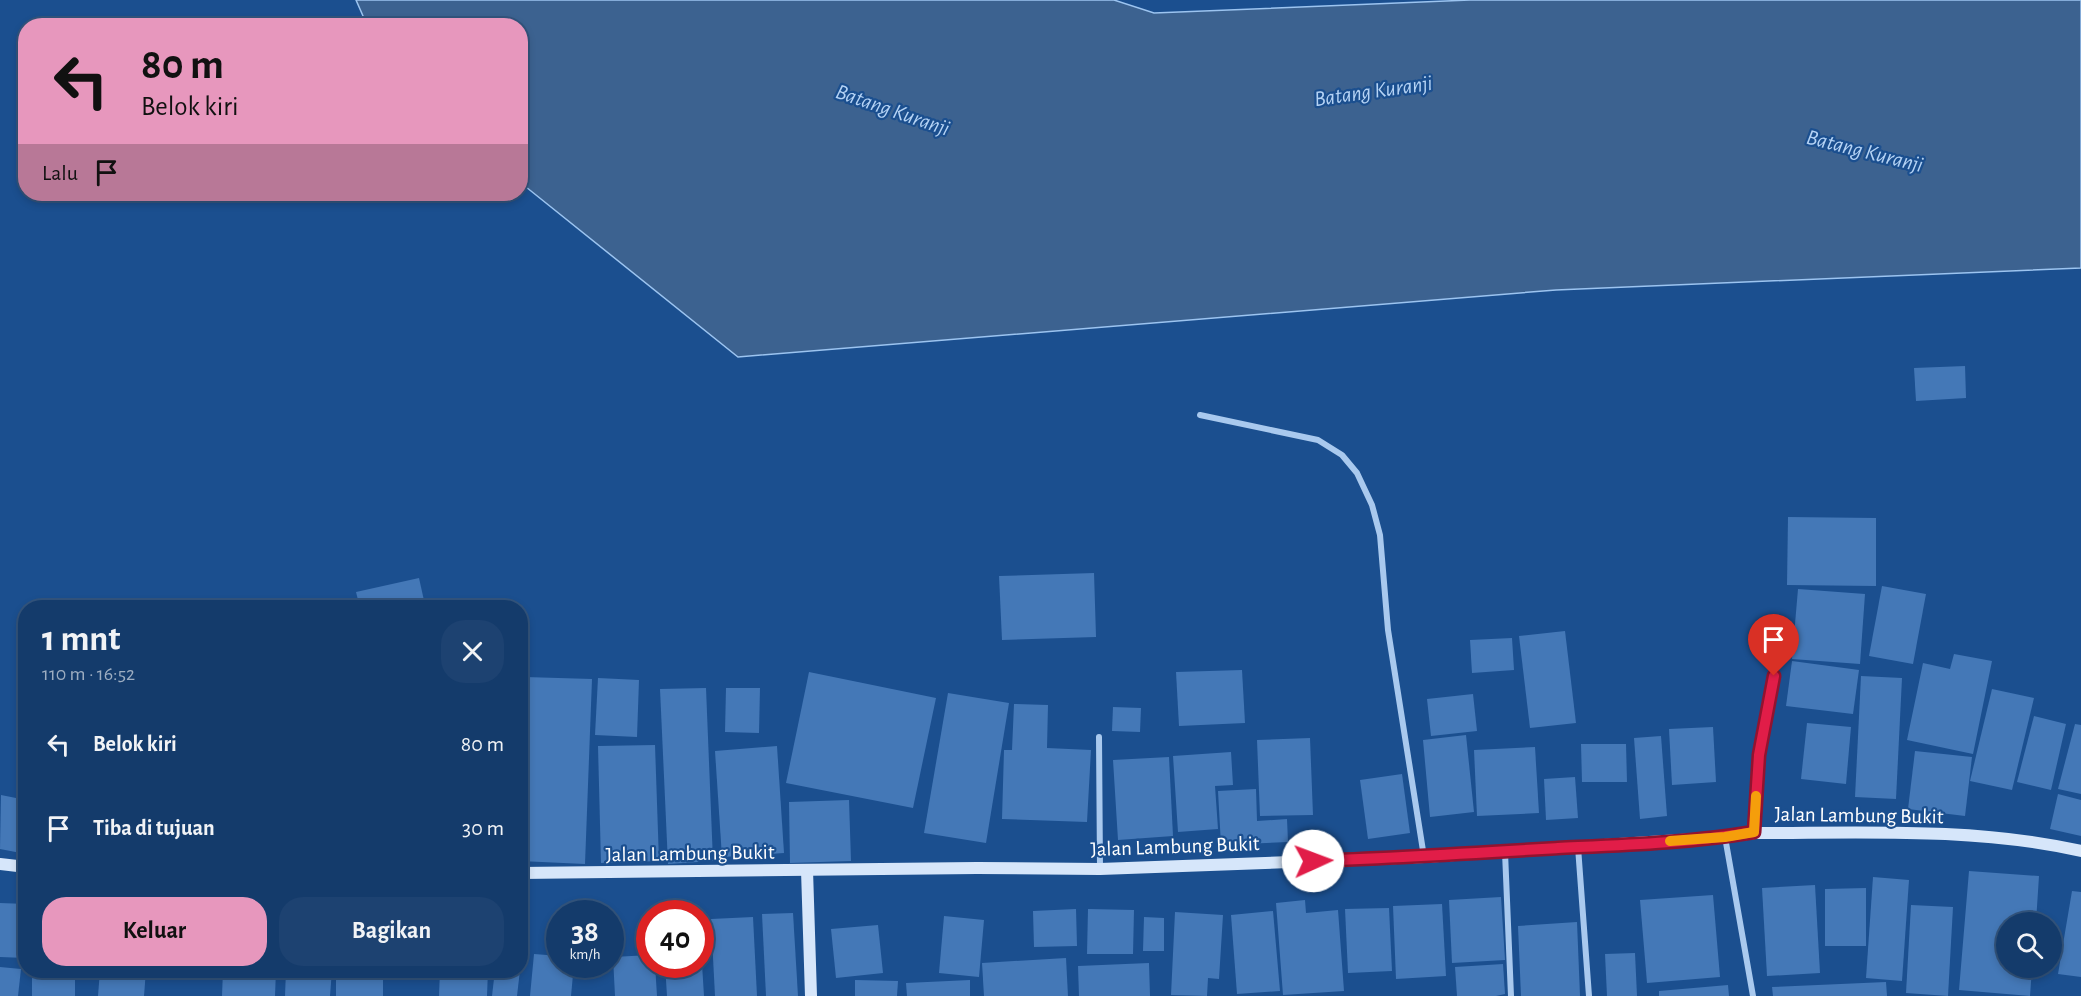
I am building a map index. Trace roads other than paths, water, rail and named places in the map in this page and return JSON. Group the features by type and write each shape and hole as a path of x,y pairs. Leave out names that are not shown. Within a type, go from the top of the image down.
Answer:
{"street":[{"path":"1200,415 1318,440 1342,455 1357,473 1372,505 1380,534 1388,630 1424,857"},
{"path":"1754,832 1759,755 1774,676"},
{"path":"1099,737 1100,868"},
{"name":"Jalan Lambung Bukit","path":"528,873 1100,868 1424,857 1725,837 1754,832 2013,839 2081,852"},
{"path":"1725,837 1753,996"},
{"path":"1578,847 1589,996"},
{"path":"1505,851 1511,996"},
{"path":"0,864 18,866"},
{"path":"807,870 811,996"}],"water":[{"name":"Batang Kuranji","path":"356,0 1114,0 1154,13 1470,0 2081,0 2081,268 1556,290 738,357 528,189 528,18 364,18"}]}
